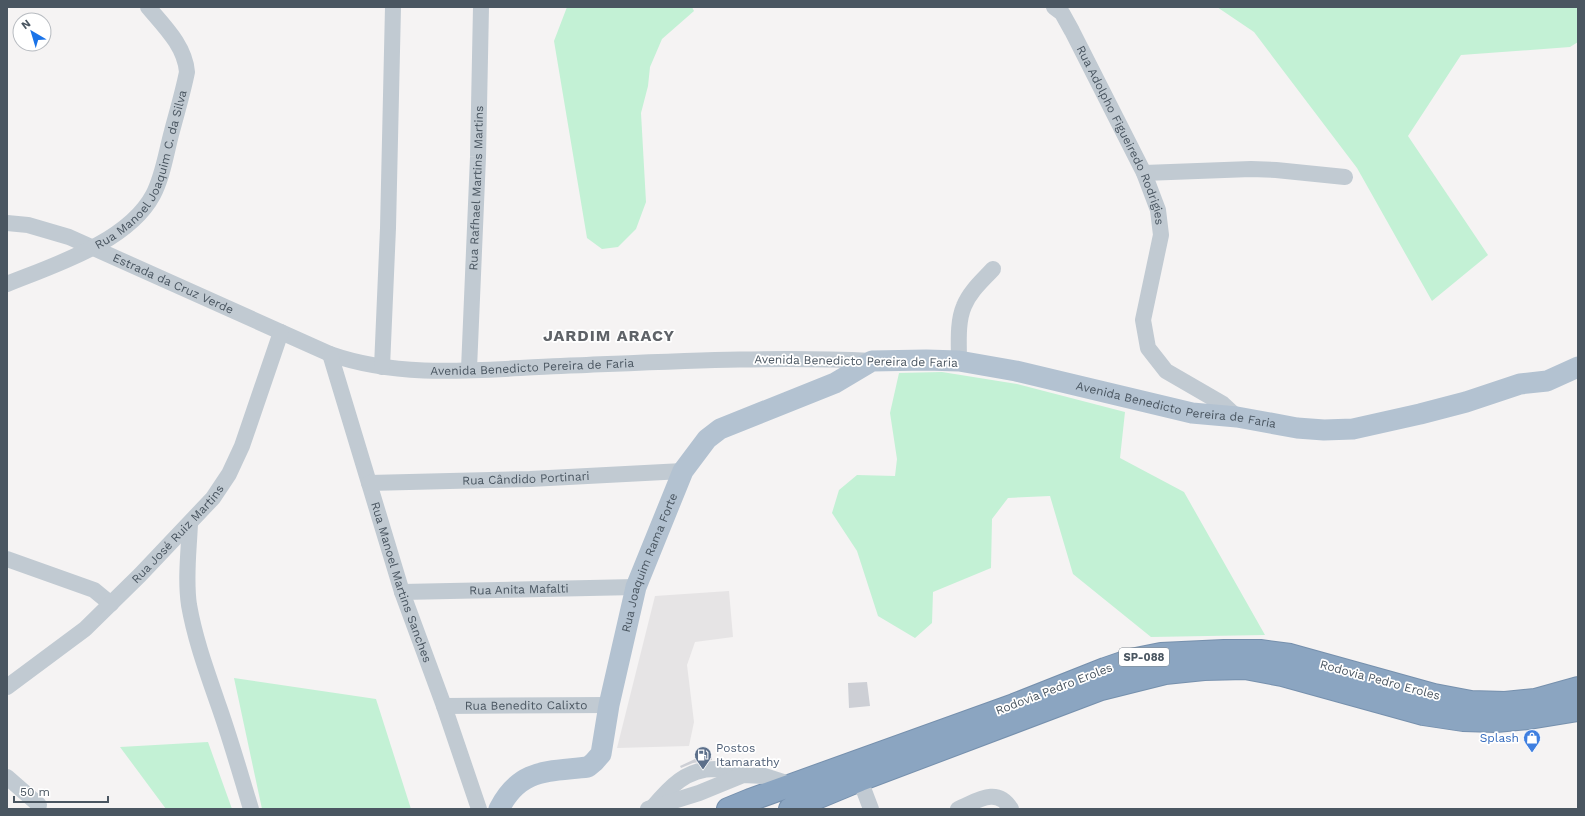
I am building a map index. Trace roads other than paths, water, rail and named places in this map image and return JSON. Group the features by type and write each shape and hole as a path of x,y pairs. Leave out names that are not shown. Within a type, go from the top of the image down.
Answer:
{"highway":[{"name":"Rodovia Pedro Eroles","path":"728,809 1014,705 1105,669 1131,660 1161,654 1253,651 1290,655 1434,695 1471,702 1506,703 1535,700 1565,693 1578,688"},
{"name":"Rodovia Pedro Eroles","path":"802,807 860,780 1101,688 1165,674 1204,669 1245,668 1282,675 1423,714 1463,720 1496,721 1529,718 1578,710"}],"main road":[{"name":"Avenida Benedicto Pereira de Faria","path":"872,361 958,361 1016,371 1192,413 1237,417 1297,428 1324,430 1353,429 1386,423 1458,404 1520,384 1548,381 1578,367"},
{"name":"Rua Joaquim Rama Forte","path":"499,809 517,784 533,774 588,767 601,754 609,705 636,587 683,471 707,439 720,428 835,383 872,361"}],"street":[{"name":"Rua Manoel Joaquim C. da Silva","path":"7,284 93,247 129,225 152,196 161,175 187,72 186,62 182,52 148,7"},
{"path":"382,366 388,228 393,7"},
{"name":"Rua Rafhael Martins Martins","path":"469,369 478,157 481,7"},
{"name":"Rua Adolpho Figueiredo Rodrigies","path":"1060,9 1144,173 1158,210 1161,235 1143,320 1148,348 1166,371 1223,404 1237,417"},
{"path":"1144,173 1251,169 1276,170 1345,178"},
{"name":"Estrada da Cruz Verde","path":"7,223 28,225 93,247 248,317"},
{"path":"958,361 961,316 964,305 972,293 993,269"},
{"name":"Avenida Benedicto Pereira de Faria","path":"248,317 330,354 347,360 382,366 429,371 768,359 872,361"},
{"name":"Rua José Ruiz Martins","path":"7,687 85,629 213,498 229,474 242,446 280,332"},
{"name":"Rua Manoel Martins Sanches","path":"330,354 402,592 444,706 479,809"},
{"name":"Rua Cândido Portinari","path":"369,483 530,479 683,471"},
{"path":"190,523 188,581 189,603 194,631 200,655 226,728 251,809"},
{"path":"7,559 94,590 111,604"},
{"name":"Rua Anita Mafalti","path":"402,592 636,587"},
{"name":"Rua Benedito Calixto","path":"444,706 609,705"},
{"path":"650,808 672,785 694,772 715,770 743,775 765,776 793,785"},
{"path":"7,777 39,805"},
{"path":"860,780 871,809"},
{"path":"958,809 993,796 1000,797 1011,809"}],"place":[{"name":"Splash","path":"1532,753"},
{"name":"Postos Itamarathy","path":"703,770"}],"district":[{"name":"JARDIM ARACY","path":"609,335"}]}
